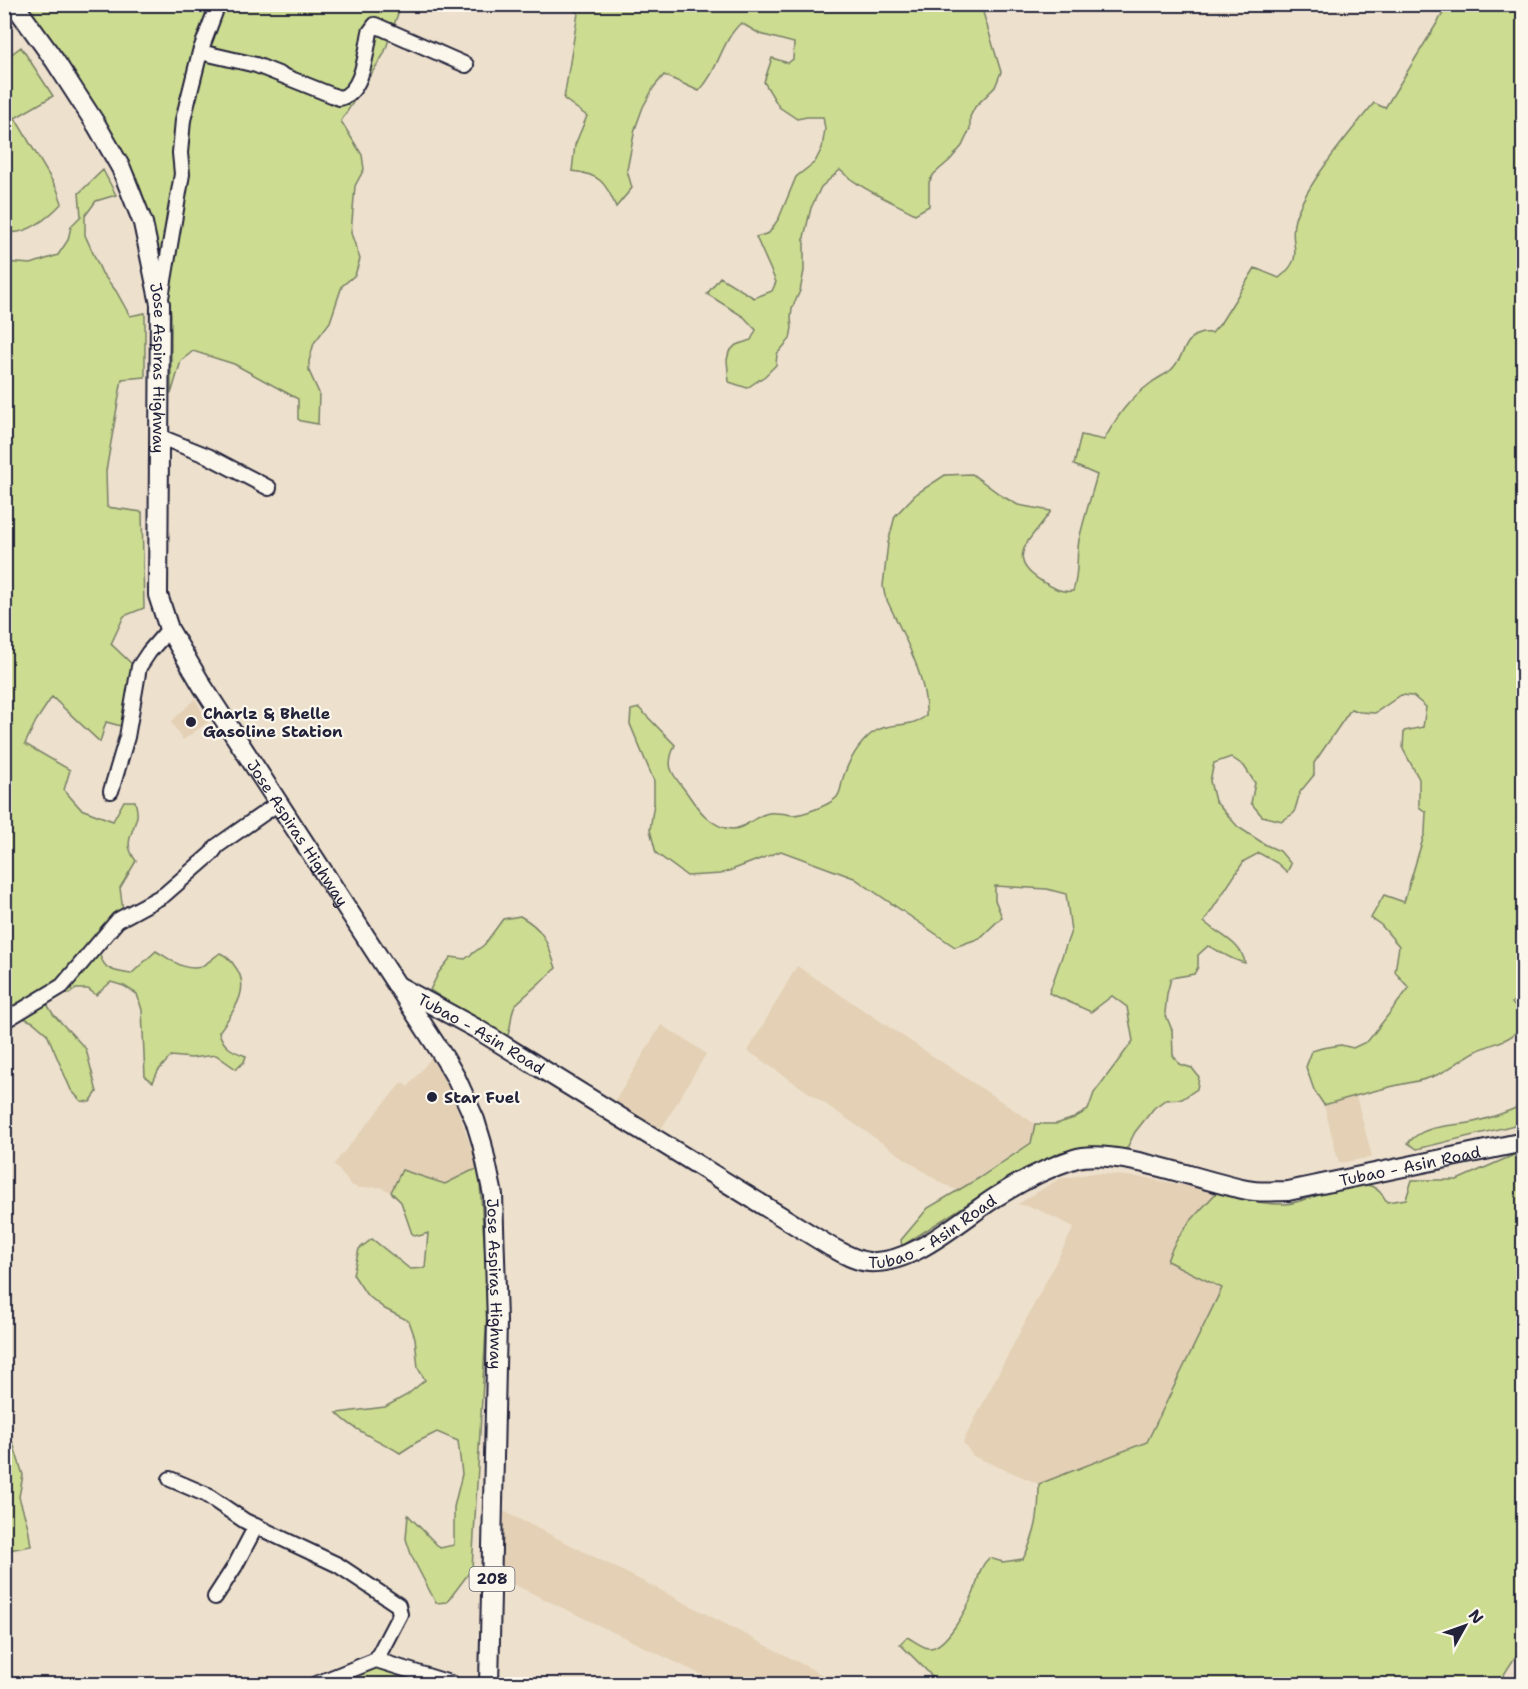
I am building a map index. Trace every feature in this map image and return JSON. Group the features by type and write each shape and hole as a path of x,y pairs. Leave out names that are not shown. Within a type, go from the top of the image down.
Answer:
{"main road":[{"name":"Jose Aspiras Highway","path":"14,4 55,61 121,168 143,223 160,304 158,595 169,629 203,687 278,804 445,1059 465,1096 482,1143 493,1195 497,1321 489,1684"},
{"name":"Tubao - Asin Road","path":"397,986 477,1029 831,1247 856,1260 866,1262 900,1259 916,1251 998,1196 1044,1170 1077,1158 1107,1156 1250,1191 1288,1191 1524,1142"}],"street":[{"path":"160,304 182,174 180,153 183,120 200,52 218,4"},
{"path":"200,52 256,64 339,98 351,94 358,83 370,32 375,25 466,65"},
{"path":"158,436 208,456 269,488"},
{"path":"111,791 127,737 140,667 149,652 169,629"},
{"path":"4,1021 62,986 118,920 164,895 212,854 217,846 278,804"},
{"path":"170,1479 205,1494 238,1517 338,1565 398,1605 400,1614 376,1660"},
{"path":"215,1597 235,1566 256,1526"},
{"path":"316,1684 376,1660 453,1684"}],"shaded area":[{"path":"195,699 208,722 183,740 171,722"},
{"path":"797,966 1035,1124 1031,1142 958,1191 938,1181 748,1051"},
{"path":"661,1025 706,1054 660,1131 614,1103"},
{"path":"432,1057 451,1092 479,1169 445,1184 403,1170 391,1192 380,1187 359,1188 351,1185 334,1164 402,1082 408,1087"},
{"path":"1356,1096 1372,1157 1339,1163 1324,1105"},
{"path":"1094,1173 1146,1178 1217,1192 1183,1229 1223,1287 1147,1442 1039,1484 973,1456 963,1442 1074,1227 1037,1209 1018,1204 1059,1179"},
{"path":"499,1509 840,1684 721,1684 511,1583 498,1592"}],"green space":[{"path":"25,5 401,5 384,54 341,121 362,155 364,169 355,186 351,233 360,259 355,275 342,286 330,322 314,343 309,361 309,371 319,393 318,424 298,419 298,399 234,364 193,351 181,361 171,394 171,314 155,232 137,178"},
{"path":"568,5 982,5 1001,72 995,87 975,107 970,117 970,129 962,146 929,182 929,206 915,214 866,189 840,170 821,187 811,208 804,237 804,271 800,291 792,308 790,339 777,354 776,365 747,388 729,382 727,360 729,352 736,345 751,340 756,330 744,317 707,294 720,277 754,298 772,291 776,282 756,237 769,233 779,218 796,177 815,162 822,148 825,129 823,117 797,119 779,107 764,82 772,58 788,63 793,59 794,43 760,34 741,23 734,30 711,75 699,91 664,75 643,107 635,129 627,170 632,188 616,207 605,185 589,174 572,171 575,145 587,116 564,99 578,13"},
{"path":"1448,5 1523,5 1524,989 1512,1003 1523,1016 1522,1023 1508,1038 1477,1051 1433,1077 1324,1105 1314,1090 1306,1067 1312,1051 1341,1045 1353,1048 1368,1041 1409,988 1395,972 1399,946 1381,925 1371,918 1384,895 1404,902 1425,832 1426,812 1419,807 1419,779 1403,749 1404,731 1423,727 1426,707 1413,696 1401,695 1375,713 1351,709 1314,763 1314,775 1300,792 1294,813 1282,821 1262,816 1251,803 1255,783 1244,766 1231,757 1214,763 1210,781 1215,801 1238,827 1280,851 1291,864 1287,872 1277,863 1259,853 1244,861 1204,922 1234,944 1245,963 1208,946 1198,955 1198,967 1194,974 1171,978 1165,1013 1172,1030 1173,1055 1179,1064 1192,1068 1199,1077 1197,1089 1182,1099 1165,1100 1154,1108 1135,1132 1124,1154 1091,1146 1061,1152 997,1185 902,1246 901,1240 928,1208 979,1178 1031,1143 1035,1124 1056,1124 1088,1110 1094,1093 1133,1041 1127,1007 1112,996 1091,1012 1049,993 1071,931 1066,894 1047,889 995,886 995,900 1002,917 980,938 955,947 854,878 781,851 721,874 687,876 656,853 650,830 654,781 630,724 631,710 639,708 675,745 670,760 674,776 700,811 711,821 724,828 737,828 769,813 797,815 834,800 839,794 846,769 852,758 871,734 884,728 920,720 926,716 923,686 918,670 885,596 883,586 888,543 895,516 916,494 945,475 972,474 1018,505 1051,511 1024,548 1022,556 1024,565 1043,582 1061,591 1073,591 1079,540 1097,475 1074,465 1081,435 1104,440 1130,402 1143,389 1171,370 1191,339 1203,333 1212,333 1220,324 1255,268 1279,278 1288,270 1295,256 1293,228 1295,219 1309,190 1353,128 1374,103 1385,108"},
{"path":"21,47 53,96 15,118 57,189 62,203 36,225 20,232 12,232 4,231 5,59"},
{"path":"103,170 116,195 96,201 85,216 85,235 102,273 116,291 130,316 145,313 145,377 122,379 106,471 107,507 142,512 144,608 124,616 111,644 133,665 121,726 106,722 100,742 52,697 36,721 25,744 70,770 64,790 81,809 113,821 124,801 135,801 137,816 129,843 136,861 120,888 123,911 115,913 95,940 103,962 109,969 131,974 156,951 188,968 203,966 220,953 225,955 231,961 242,982 239,1000 219,1032 229,1048 246,1056 244,1062 236,1069 216,1055 191,1058 171,1056 158,1071 153,1082 145,1077 142,1010 137,994 124,986 111,982 96,995 88,989 76,989 69,994 45,990 41,994 53,1014 86,1049 97,1092 90,1102 81,1101 71,1090 47,1034 33,1022 7,1011 5,1013 4,262 31,264 58,255 68,240 71,226 81,216 79,193"},
{"path":"520,916 535,926 544,937 556,968 515,1005 506,1040 430,990 439,972 451,957 465,959 484,945 503,919"},
{"path":"1523,1105 1523,1123 1417,1149 1408,1143 1414,1137 1430,1129 1465,1124 1499,1115"},
{"path":"1523,1151 1524,1643 1503,1676 1506,1684 937,1684 900,1644 907,1637 928,1648 935,1647 949,1635 962,1616 974,1592 981,1570 989,1558 1003,1562 1023,1559 1036,1523 1039,1484 1147,1442 1222,1288 1167,1261 1182,1233 1217,1192 1242,1199 1286,1204 1363,1184 1376,1189 1387,1202 1406,1199 1412,1180 1457,1180"},
{"path":"479,1169 488,1296 472,1569 447,1602 436,1603 412,1557 406,1539 408,1515 440,1548 454,1545 454,1507 462,1474 458,1441 437,1432 400,1453 359,1430 337,1413 385,1407 407,1395 425,1380 418,1368 415,1338 409,1321 385,1309 366,1294 353,1274 359,1249 372,1239 410,1269 425,1268 428,1233 419,1236 412,1234 401,1202 391,1192 402,1170 445,1184"},
{"path":"5,1443 13,1443 23,1475 19,1497 31,1546 9,1550 5,1573"},
{"path":"362,1661 406,1661 406,1684 292,1684"}],"place":[{"name":"Charlz & Bhelle Gasoline Station","path":"191,722"},
{"name":"Star Fuel","path":"432,1097"}]}
